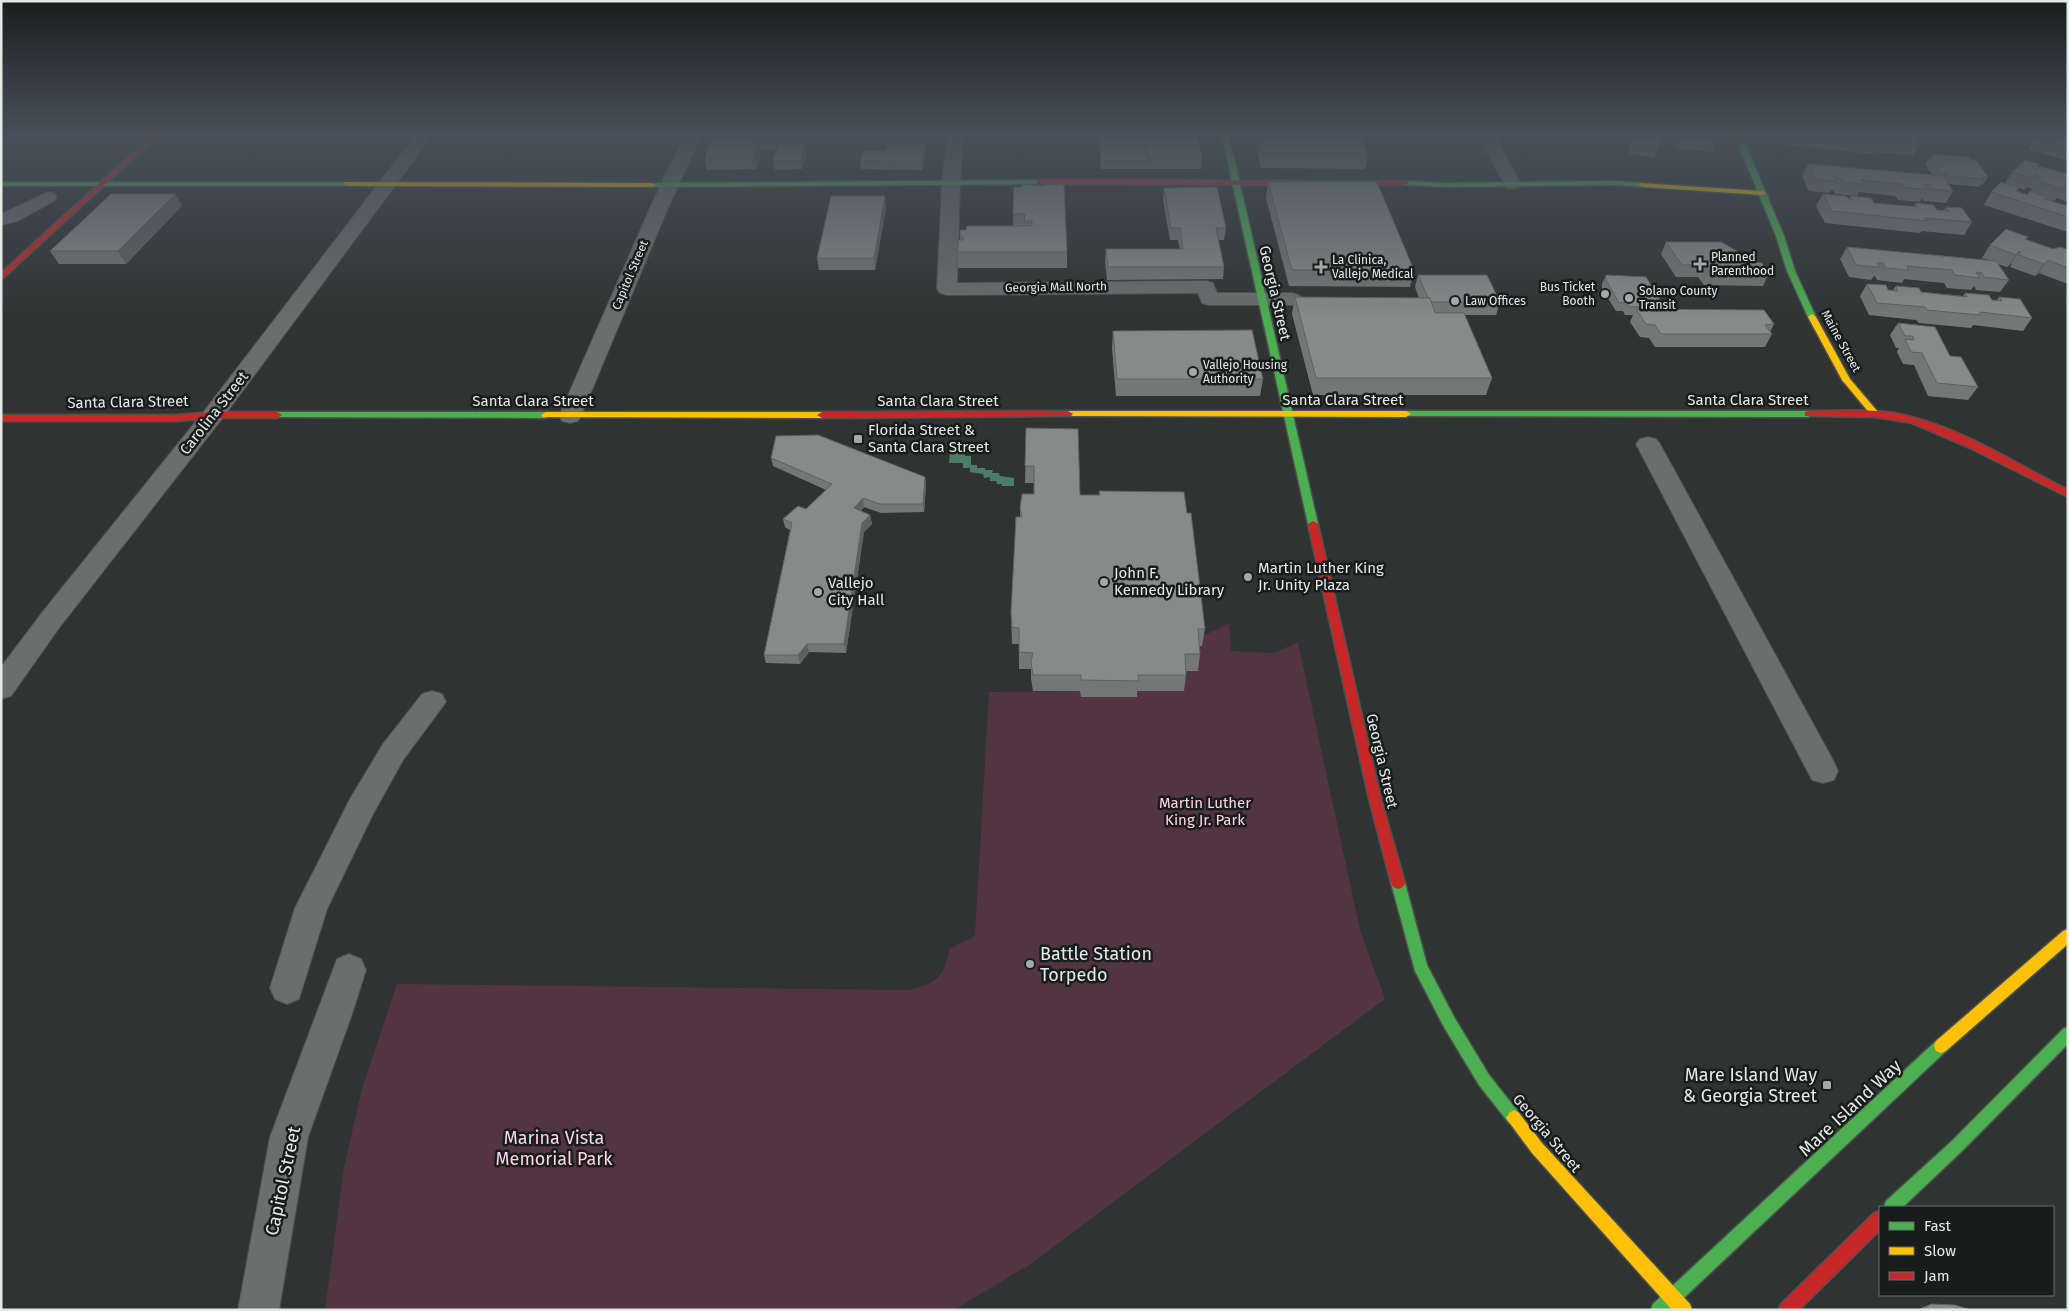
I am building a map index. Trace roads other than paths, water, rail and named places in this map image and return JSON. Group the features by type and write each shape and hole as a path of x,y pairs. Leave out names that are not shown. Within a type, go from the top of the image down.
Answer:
{"main road":[{"path":"1,278 90,197"},
{"name":"Georgia Street","path":"1238,197 1375,799 1420,966 1449,1022 1484,1080 1537,1148 1684,1310"},
{"name":"Maine Street","path":"1764,197 1780,236 1791,271 1812,318 1846,380 1875,414"},
{"path":"1875,414 1914,421 1954,437 2068,494"},
{"name":"Santa Clara Street","path":"1,418 176,418 213,415 1875,414"},
{"name":"Mare Island Way","path":"1660,1310 1944,1044 2003,990 2068,935"},
{"path":"1893,1206 1958,1145 2068,1034"},
{"path":"1787,1310 1879,1220"}],"street":[{"name":"Carolina Street","path":"1,688 56,614 213,415 379,197"},
{"name":"Capitol Street","path":"570,416 665,197"},
{"name":"Georgia Mall North","path":"950,197 947,289 1206,287 1208,299 1261,299"},
{"path":"1,220 12,217 48,198"},
{"path":"1261,299 1292,299"},
{"path":"1648,444 1822,771"},
{"path":"287,988 311,908 357,816 393,752 432,702"},
{"name":"Capitol Street","path":"258,1310 289,1136 350,970"}],"place":[{"name":"Planned Parenthood","path":"1700,264"},
{"name":"La Clinica, Vallejo Medical","path":"1321,267"},
{"name":"Bus Ticket Booth","path":"1605,294"},
{"name":"Solano County Transit","path":"1629,298"},
{"name":"Law Offices","path":"1455,301"},
{"name":"Vallejo Housing Authority","path":"1193,372"},
{"name":"Florida Street & Santa Clara Street","path":"858,439"},
{"name":"Martin Luther King Jr. Unity Plaza","path":"1248,577"},
{"name":"John F. Kennedy Library","path":"1104,582"},
{"name":"Vallejo City Hall","path":"818,592"},
{"name":"Battle Station Torpedo","path":"1030,964"},
{"name":"Mare Island Way & Georgia Street","path":"1827,1085"}],"park label":[{"name":"Martin Luther King Jr. Park","path":"1205,812"},
{"name":"Marina Vista Memorial Park","path":"554,1148"}]}
